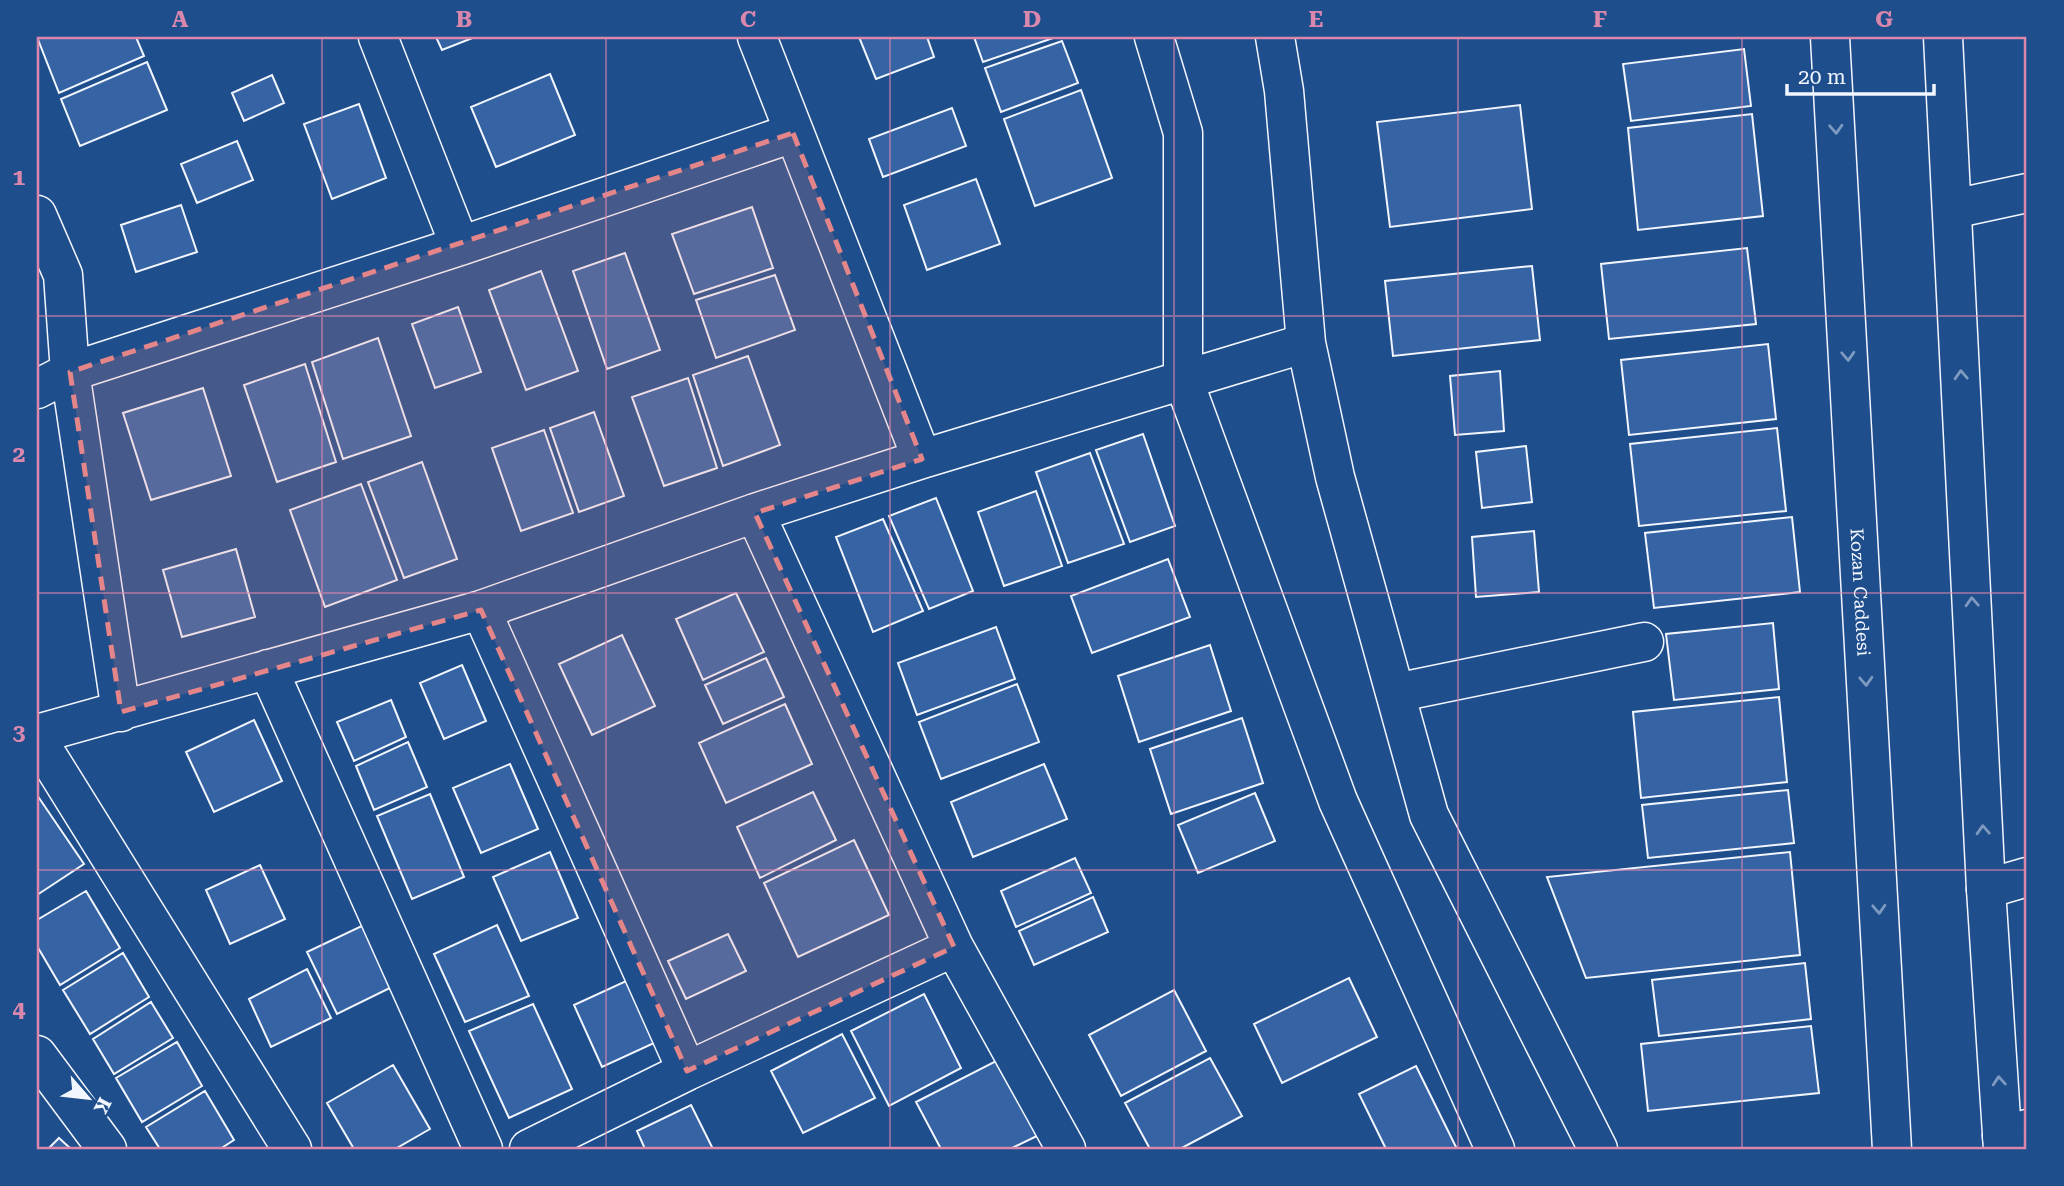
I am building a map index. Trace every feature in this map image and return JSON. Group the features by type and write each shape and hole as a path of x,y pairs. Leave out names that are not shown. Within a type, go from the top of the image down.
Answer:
{"main road":[{"path":"379,37 460,246"},
{"path":"757,37 922,458"},
{"path":"1154,37 1183,133 1183,379 1338,801 1495,1149"},
{"path":"1275,37 1284,91 1306,343 1335,477 1429,815 1598,1149"},
{"name":"Kozan Caddesi","path":"1830,37 1892,1149"},
{"path":"1943,37 1986,889 2011,1138"},
{"path":"53,380 793,133"},
{"path":"1953,209 2027,193"},
{"path":"37,215 63,275 53,380 121,712"},
{"path":"292,1149 37,736 481,610 755,513 922,458 1306,343"},
{"path":"755,513 954,947 1066,1149"},
{"path":"481,610 687,1072"},
{"path":"1395,693 1644,642"},
{"path":"268,669 483,1149"},
{"path":"1986,889 2027,877"},
{"path":"529,1149 954,947"},
{"path":"39,1065 107,1149"}],"highlighted area":[{"path":"793,133 922,459 755,513 954,947 687,1071 481,610 121,712 70,372"}],"building":[{"path":"37,37 136,37 144,56 59,93"},
{"path":"436,37 475,37 442,50"},
{"path":"859,37 927,37 934,57 876,79"},
{"path":"974,37 1056,37 983,62"},
{"path":"1062,41 1078,83 1001,112 985,68"},
{"path":"1744,49 1751,106 1631,121 1623,64"},
{"path":"147,62 167,110 80,146 61,99"},
{"path":"550,74 575,135 496,167 471,107"},
{"path":"272,75 284,103 244,121 232,93"},
{"path":"1081,90 1112,178 1035,206 1004,119"},
{"path":"359,104 386,178 332,199 304,124"},
{"path":"1520,105 1532,209 1390,227 1377,122"},
{"path":"952,108 966,146 883,177 869,139"},
{"path":"1752,114 1763,216 1638,230 1628,128"},
{"path":"237,141 253,180 197,203 181,164"},
{"path":"976,179 1000,244 927,270 904,205"},
{"path":"181,205 197,252 136,272 121,225"},
{"path":"752,207 773,268 694,294 672,234"},
{"path":"1747,248 1756,324 1609,339 1601,264"},
{"path":"625,253 660,350 607,369 573,271"},
{"path":"1532,266 1540,340 1393,356 1385,281"},
{"path":"541,271 578,371 526,390 489,290"},
{"path":"775,275 795,330 716,358 696,300"},
{"path":"458,307 481,372 435,388 412,324"},
{"path":"378,338 411,436 343,459 312,362"},
{"path":"1768,344 1776,419 1629,435 1621,360"},
{"path":"748,356 780,445 723,466 693,375"},
{"path":"305,364 336,462 277,482 244,385"},
{"path":"1500,371 1504,431 1455,435 1450,376"},
{"path":"688,378 717,468 664,486 632,397"},
{"path":"203,388 231,476 151,500 123,413"},
{"path":"594,412 624,496 579,512 550,428"},
{"path":"1777,428 1786,511 1639,526 1630,444"},
{"path":"544,430 573,513 521,531 492,448"},
{"path":"1143,434 1175,526 1130,542 1096,450"},
{"path":"1526,446 1532,502 1482,508 1476,452"},
{"path":"1090,453 1124,544 1068,563 1036,472"},
{"path":"422,462 457,559 404,578 368,482"},
{"path":"361,484 397,580 325,607 290,510"},
{"path":"1036,491 1062,566 1004,586 978,512"},
{"path":"936,498 973,591 929,609 889,516"},
{"path":"1792,517 1800,592 1654,608 1645,533"},
{"path":"883,519 923,611 873,632 836,537"},
{"path":"1534,531 1539,592 1476,597 1472,537"},
{"path":"236,549 255,617 182,637 163,570"},
{"path":"1168,559 1190,617 1092,653 1071,596"},
{"path":"736,593 764,652 703,680 676,619"},
{"path":"1773,623 1779,689 1674,700 1666,634"},
{"path":"996,627 1015,679 917,715 898,663"},
{"path":"622,635 655,706 592,735 559,664"},
{"path":"1210,645 1231,711 1139,742 1118,676"},
{"path":"766,658 784,697 723,724 705,685"},
{"path":"462,665 486,721 444,739 420,683"},
{"path":"1017,684 1039,742 941,779 919,722"},
{"path":"1779,697 1787,782 1641,798 1633,712"},
{"path":"391,700 406,737 354,761 337,722"},
{"path":"785,704 812,764 726,803 699,743"},
{"path":"1242,718 1263,783 1171,814 1150,749"},
{"path":"254,720 282,781 214,812 186,752"},
{"path":"408,742 427,787 374,810 356,766"},
{"path":"510,764 538,829 481,853 453,788"},
{"path":"1044,764 1067,819 973,857 951,802"},
{"path":"1788,790 1794,843 1648,858 1642,805"},
{"path":"813,792 836,840 760,878 737,827"},
{"path":"1255,793 1275,841 1198,873 1178,825"},
{"path":"430,794 464,877 412,899 377,816"},
{"path":"37,795 84,864 37,895"},
{"path":"854,840 889,915 798,957 764,883"},
{"path":"550,852 578,918 521,941 493,877"},
{"path":"1790,852 1800,955 1586,978 1547,877"},
{"path":"1075,858 1091,893 1016,927 1001,891"},
{"path":"260,865 285,919 230,944 206,890"},
{"path":"86,891 120,948 60,985 37,946 37,920"},
{"path":"1093,897 1108,932 1034,965 1019,931"},
{"path":"368,923 398,984 337,1014 307,952"},
{"path":"497,925 529,996 465,1022 434,954"},
{"path":"728,934 746,971 686,999 668,961"},
{"path":"123,953 149,997 90,1034 63,990"},
{"path":"1805,963 1811,1019 1659,1036 1652,980"},
{"path":"307,969 331,1018 271,1047 249,999"},
{"path":"637,976 665,1038 602,1067 574,1005"},
{"path":"1349,978 1377,1037 1282,1083 1254,1024"},
{"path":"1174,990 1206,1051 1121,1096 1089,1035"},
{"path":"924,994 961,1068 889,1106 851,1031"},
{"path":"151,1002 173,1038 114,1074 93,1039"},
{"path":"533,1004 572,1089 509,1118 469,1031"},
{"path":"1811,1026 1819,1093 1648,1111 1641,1044"},
{"path":"842,1034 875,1098 803,1133 771,1071"},
{"path":"177,1042 202,1086 142,1122 116,1078"},
{"path":"1210,1058 1242,1116 1180,1149 1150,1149 1125,1103"},
{"path":"1000,1059 1039,1135 1010,1149 941,1149 916,1102"},
{"path":"393,1065 430,1129 395,1149 354,1149 327,1103"},
{"path":"1416,1066 1457,1149 1386,1149 1359,1094"},
{"path":"205,1091 234,1140 220,1149 160,1149 146,1127"},
{"path":"691,1105 713,1149 645,1149 637,1131"},
{"path":"59,1138 71,1149 48,1149"}]}
